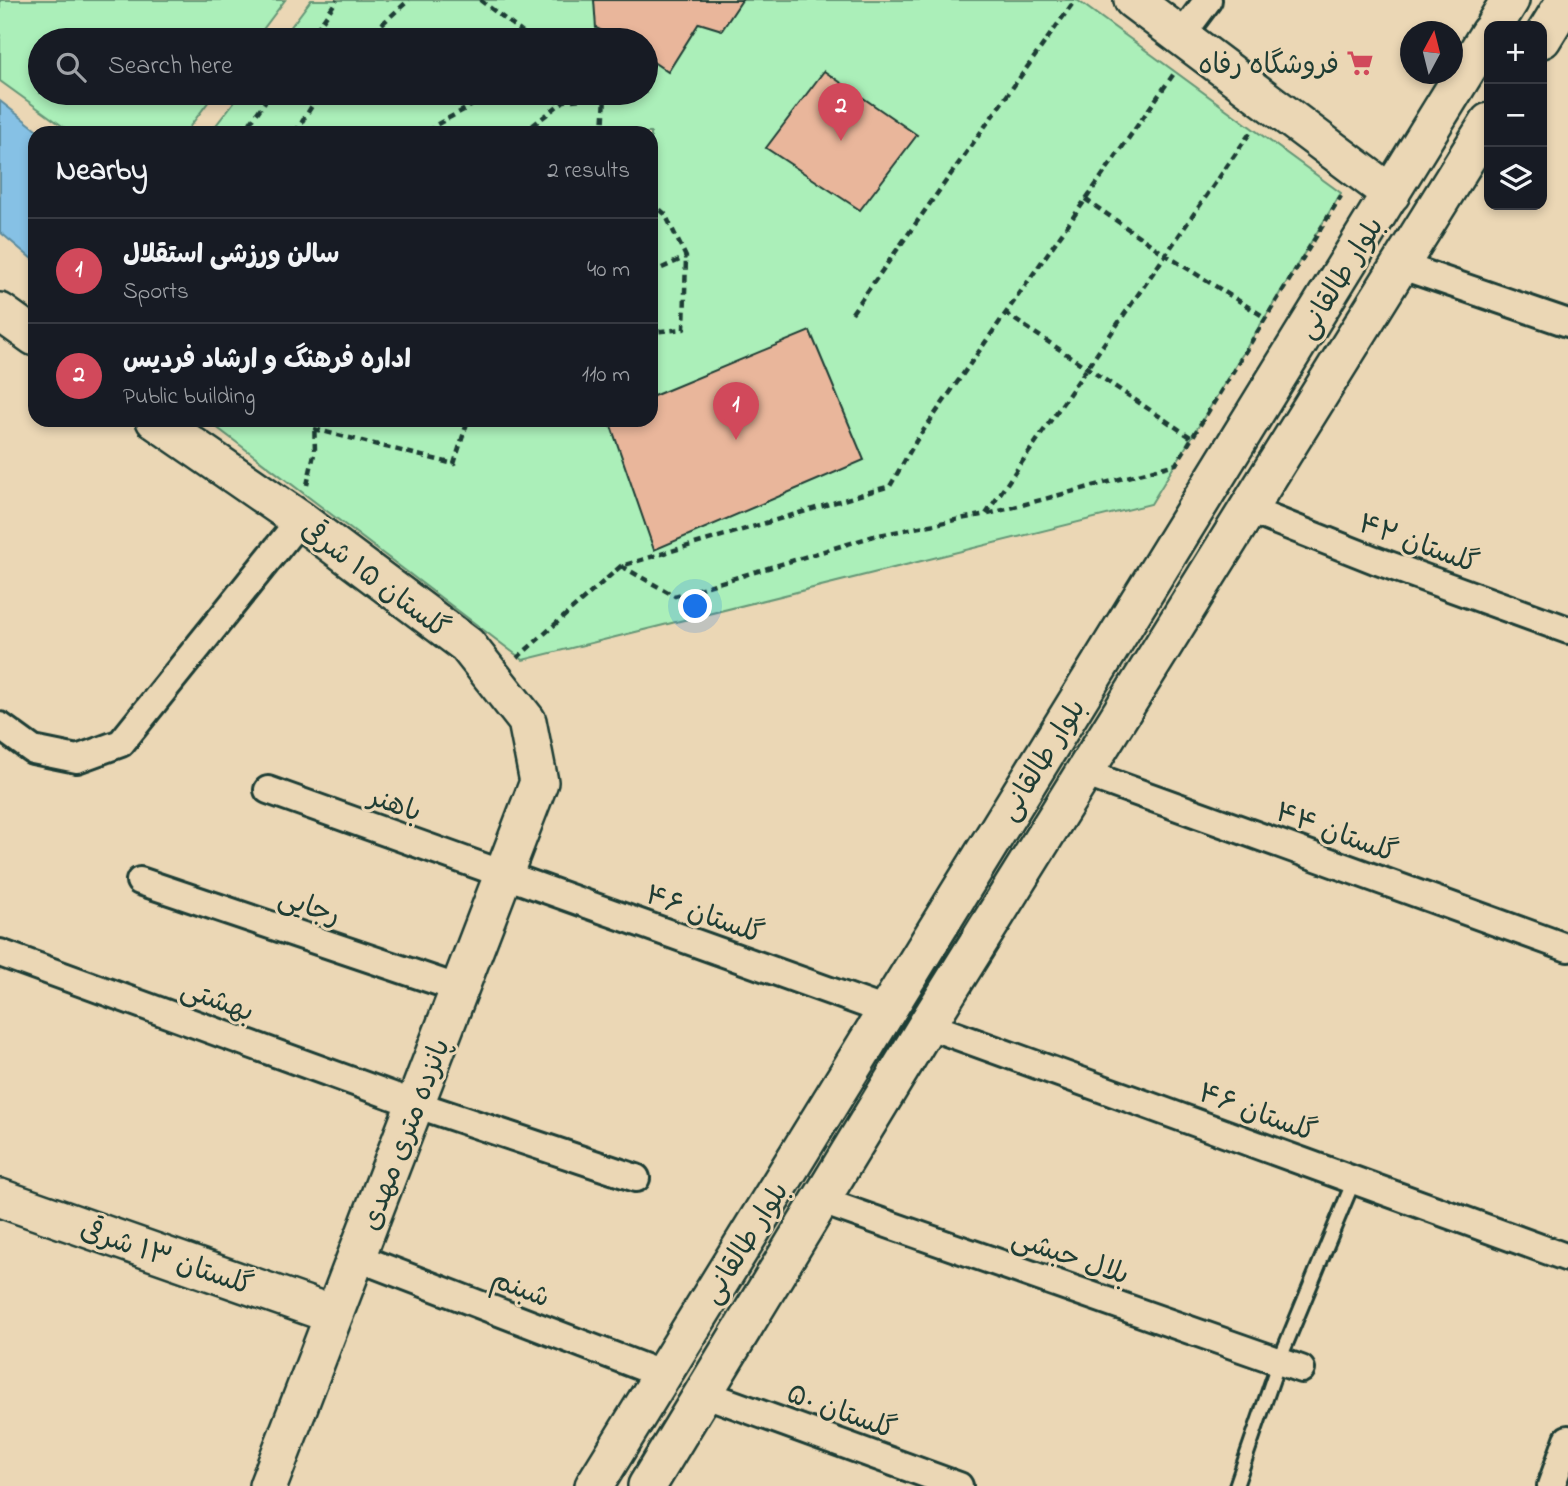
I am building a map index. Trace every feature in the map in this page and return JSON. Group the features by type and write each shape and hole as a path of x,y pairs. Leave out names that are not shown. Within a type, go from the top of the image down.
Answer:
{"main road":[{"path":"1133,0 1391,194"},
{"path":"1497,21 1510,0"},
{"path":"1547,31 1566,0"},
{"name":"بلوار طالقانی","path":"594,1486 1484,41"},
{"name":"بلوار طالقانی","path":"647,1486 927,1025 1484,130"},
{"path":"0,312 28,332"},
{"name":"گلستان ۱۵ شرقی","path":"165,427 300,520 467,645 527,721 539,782"},
{"path":"1130,617 1168,639"},
{"name":"پانزده متری مهدی","path":"268,1486 539,782"},
{"name":"گلستان ۱۳ شرقی","path":"0,1198 334,1315"}],"street":[{"path":"1187,40 1208,0"},
{"path":"1399,265 1568,323"},
{"name":"گلستان ۴۲","path":"1249,510 1375,560 1568,630"},
{"path":"0,726 33,750 77,759 121,743 300,520"},
{"name":"گلستان ۴۴","path":"1084,773 1568,948"},
{"name":"باهنر","path":"268,790 503,875"},
{"name":"گلستان ۴۶","path":"503,875 886,1011"},
{"name":"رجایی","path":"140,881 460,989"},
{"name":"بهشتی","path":"0,953 415,1104 636,1178"},
{"name":"گلستان ۴۶","path":"927,1025 1568,1258"},
{"name":"بلال حبشی","path":"820,1200 1290,1365"},
{"name":"شبنم","path":"356,1257 663,1375"},
{"name":"گلستان ۵۰","path":"703,1393 959,1486"},
{"path":"1551,1486 1568,1439"}],"lane":[{"path":"1236,1486 1290,1365 1354,1179"}],"path":[{"path":"317,28 337,0"},
{"path":"378,28 410,0"},
{"path":"480,0 516,28"},
{"path":"852,313 1075,0"},
{"path":"494,679 621,566 890,486 916,441 1085,199 1187,40"},
{"path":"986,514 1270,103"},
{"path":"248,126 263,105"},
{"path":"299,126 312,105"},
{"path":"435,126 472,105"},
{"path":"532,126 559,105"},
{"path":"603,105 603,126"},
{"path":"621,566 675,596 873,536 986,514 1176,464 1358,169"},
{"path":"1085,199 1166,255 1266,318"},
{"path":"658,208 665,214 686,257 684,329 658,331"},
{"path":"658,270 686,257"},
{"path":"1005,313 1192,438"},
{"path":"300,520 315,450 314,429 454,464 466,427"}],"green space":[{"path":"0,0 285,0 264,28 28,28 28,101 0,81"},
{"path":"311,0 1077,0 1341,193 1151,504 523,660 216,427 658,427 658,126 215,126 232,105 658,105 658,28 290,28"},
{"path":"33,105 206,105 190,126 62,126"}],"water":[{"path":"0,101 32,126 28,126 28,256 0,232"}],"building":[{"path":"594,0 742,0 722,30 699,23 668,72 658,65 658,28 596,28"},
{"path":"824,71 917,135 860,210 766,148"},
{"path":"810,331 864,460 654,550 611,427 658,427 658,394"}],"place":[{"name":"فروشگاه رفاه","path":"1360,63"},
{"name":"اداره فرهنگ و ارشاد فردیس","path":"841,141"},
{"name":"سالن ورزشی استقلال","path":"736,440"}]}
